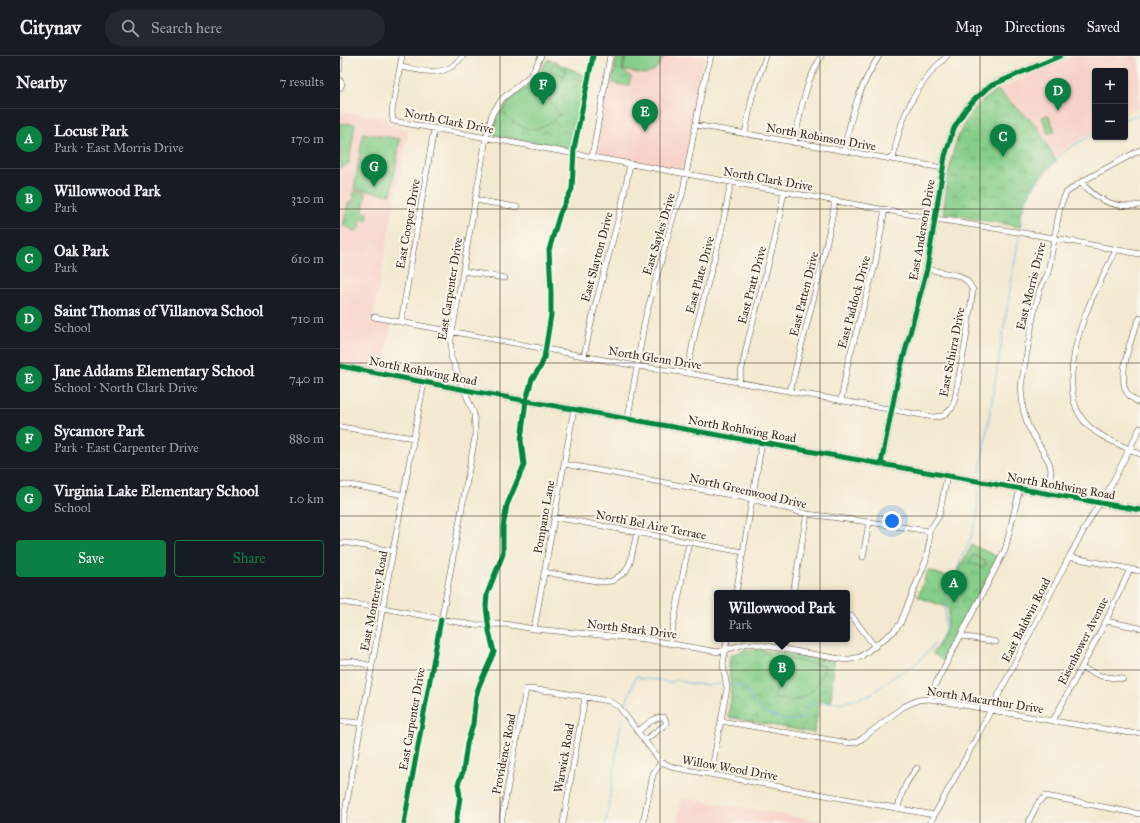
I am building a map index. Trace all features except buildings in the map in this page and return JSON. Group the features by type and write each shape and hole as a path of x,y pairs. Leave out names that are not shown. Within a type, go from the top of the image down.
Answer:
{"street":[{"path":"402,56 400,66 430,71 438,71 451,67 463,56"},
{"name":"East Carpenter Drive","path":"404,823 475,429 472,408 451,357 452,332 486,138 492,114 502,99 532,74 542,56"},
{"path":"592,157 610,56"},
{"name":"East Sayles Drive","path":"628,418 636,366 646,319 674,214 682,196 702,90 712,56"},
{"path":"745,134 752,97 766,56"},
{"path":"794,143 809,81 821,56"},
{"path":"844,151 855,103 868,74 879,56"},
{"path":"893,160 900,126 911,101 925,78 947,56"},
{"name":"East Anderson Drive","path":"881,464 898,378 927,269 946,150 954,128 966,109 977,97 992,85 1060,56"},
{"path":"340,60 340,69"},
{"name":"North Clark Drive","path":"400,66 392,111 393,121 784,192 1140,254"},
{"path":"340,80 342,84 340,88"},
{"name":"North Robinson Drive","path":"695,125 943,168"},
{"name":"East Cooper Drive","path":"401,322 434,129"},
{"name":"East Morris Drive","path":"1048,493 1051,470 1049,462 1028,426 1023,409 1021,386 1034,312 1040,290 1048,273 1060,208 1066,193 1080,182 1140,150"},
{"name":"East Slayton Drive","path":"584,356 594,310 621,208 630,164"},
{"name":"East Plate Drive","path":"687,373 696,328 721,233 731,182"},
{"path":"1080,182 1092,194 1108,203 1126,206 1140,205"},
{"name":"East Pratt Drive","path":"739,382 748,340 775,239 784,192"},
{"path":"475,200 517,207"},
{"name":"East Patten Drive","path":"790,392 829,237 835,201"},
{"name":"East Paddock Drive","path":"840,401 848,362 875,265 885,209"},
{"path":"1116,250 1090,304 1080,334 1072,367 1071,385 1074,401 1081,417 1097,433 1140,454"},
{"name":"East Schirra Drive","path":"927,269 960,276 967,281 973,290 955,398 952,408 943,416 933,417"},
{"path":"463,271 505,278"},
{"name":"North Glenn Drive","path":"374,317 636,366 687,373 933,417"},
{"path":"1140,318 1129,344 1124,368 1123,384 1129,396 1140,403"},
{"name":"North Rohlwing Road","path":"340,366 1140,510"},
{"name":"East Monterey Road","path":"343,823 424,382"},
{"name":"Pompano Lane","path":"534,629 574,409"},
{"path":"340,427 414,438"},
{"name":"East Baldwin Road","path":"930,823 991,710 1070,557 1140,428"},
{"path":"737,590 762,442"},
{"name":"North Greenwood Drive","path":"564,464 752,499 806,514 929,531"},
{"path":"929,531 939,516 947,476"},
{"path":"340,484 404,495"},
{"path":"930,699 936,683 962,636 1005,550 1020,488"},
{"path":"793,590 806,514"},
{"name":"North Bel Aire Terrace","path":"554,518 743,552"},
{"path":"863,557 870,522"},
{"name":"North Stark Drive","path":"340,602 383,608 476,626 505,624 534,629 645,639 718,652 745,644 756,644 846,660 860,657 894,632 900,624 926,560 929,544 929,531"},
{"path":"544,572 602,582 612,581 624,572 630,563 637,532"},
{"path":"670,643 688,542"},
{"path":"340,543 348,543 393,552"},
{"path":"1070,557 1140,571"},
{"name":"Eisenhower Avenue","path":"1053,721 1106,621 1130,569"},
{"path":"852,616 875,646"},
{"path":"1106,621 1140,628"},
{"path":"962,636 996,642"},
{"path":"711,774 727,688 723,664 726,642"},
{"path":"783,649 784,642"},
{"path":"340,662 351,661 372,666"},
{"path":"1082,668 1101,676 1123,679"},
{"name":"Providence Road","path":"501,823 526,689 552,691 586,697"},
{"path":"586,697 609,701 619,707 661,762 653,774 643,823"},
{"name":"Warwick Road","path":"563,823 586,697"},
{"name":"North Macarthur Drive","path":"721,721 841,742 853,742 863,738 903,707 918,700 930,699 1053,721 1131,733 1140,733"},
{"path":"638,731 661,716 664,717 666,724 645,740"},
{"path":"340,721 362,723"},
{"name":"Willow Wood Drive","path":"661,762 676,768 934,815"},
{"path":"898,808 902,791 909,778 917,768"},
{"path":"1028,823 1038,803 1046,796 1140,814"}],"shaded area":[{"path":"614,56 705,56 700,72 698,92 684,170 595,153"},
{"path":"1074,56 1135,56 1140,65 1140,107 1128,113 1128,68 1092,68 1092,133 1069,145 1055,159 1036,125 997,90"},
{"path":"340,111 386,119 392,127 408,130 374,312 376,323 391,325 383,371 340,363"},
{"path":"682,798 833,823 677,823"}],"green space":[{"path":"617,56 625,56 622,70 631,77 629,86 612,83"},
{"path":"626,56 664,56 658,66 651,73 642,74 623,70"},
{"path":"548,59 586,76 572,149 493,135 495,123 499,114 511,97 537,76"},
{"path":"553,64 566,70 564,76 550,70"},
{"path":"535,84 538,84 560,115 544,126 533,129 521,126 511,120 503,111 511,100"},
{"path":"997,90 1036,125 1056,161 1040,177 1027,197 1022,211 1020,227 943,213 951,160 961,129 970,115 982,102"},
{"path":"1048,115 1055,131 1048,134 1042,117"},
{"path":"340,123 355,124 349,163 341,168 340,168"},
{"path":"363,133 400,139 391,195 354,189"},
{"path":"354,191 366,193 363,212 368,213 367,220 361,219 360,228 353,232 351,228 343,226 348,203 352,203"},
{"path":"972,545 998,557 944,661 932,653 943,638 948,621 949,608 918,597 928,570 956,580 962,562"},
{"path":"973,555 986,562 983,568 969,562"},
{"path":"753,649 834,661 831,702 820,701 814,733 728,717 731,697 729,665 730,655 744,650"},
{"path":"784,658 825,666 814,688 810,693 800,699 774,699 781,661"}],"waterway":[{"path":"1128,118 1140,113"},
{"path":"1020,230 1022,211 1028,195 1039,179 1063,153 1078,142 1092,135"},
{"path":"980,473 1019,236"},
{"path":"733,685 746,688 754,704 766,714 778,718 796,720 801,719 805,709 811,705 821,702 847,702 871,695 890,679 917,663 936,643 938,643 945,631 946,588 954,580 961,557 969,544 977,517 978,489"},
{"path":"625,706 636,676 643,679 660,680 669,683 677,680 692,684 720,684"},
{"path":"606,823 620,729 623,719"}],"cycle path":[{"path":"456,823 460,797 458,784 463,772 467,744 473,724 476,696 494,652 489,631 486,606 487,594 503,554 503,527 507,505 524,465 521,440 526,400 532,379 541,366 544,358 551,315 549,250 560,213 572,189 574,149 593,56"},
{"path":"881,464 898,378 927,269 945,156 954,128 966,109 977,97 992,85 1060,56"},
{"path":"340,366 471,391 1140,510"},
{"path":"404,823 441,619"}],"place":[{"name":"Sycamore Park","path":"543,105"},
{"name":"Saint Thomas of Villanova School","path":"1058,111"},
{"name":"Jane Addams Elementary School","path":"645,132"},
{"name":"Oak Park","path":"1003,157"},
{"name":"Virginia Lake Elementary School","path":"374,187"},
{"name":"Locust Park","path":"954,603"},
{"name":"Willowwood Park","path":"782,688"}]}
